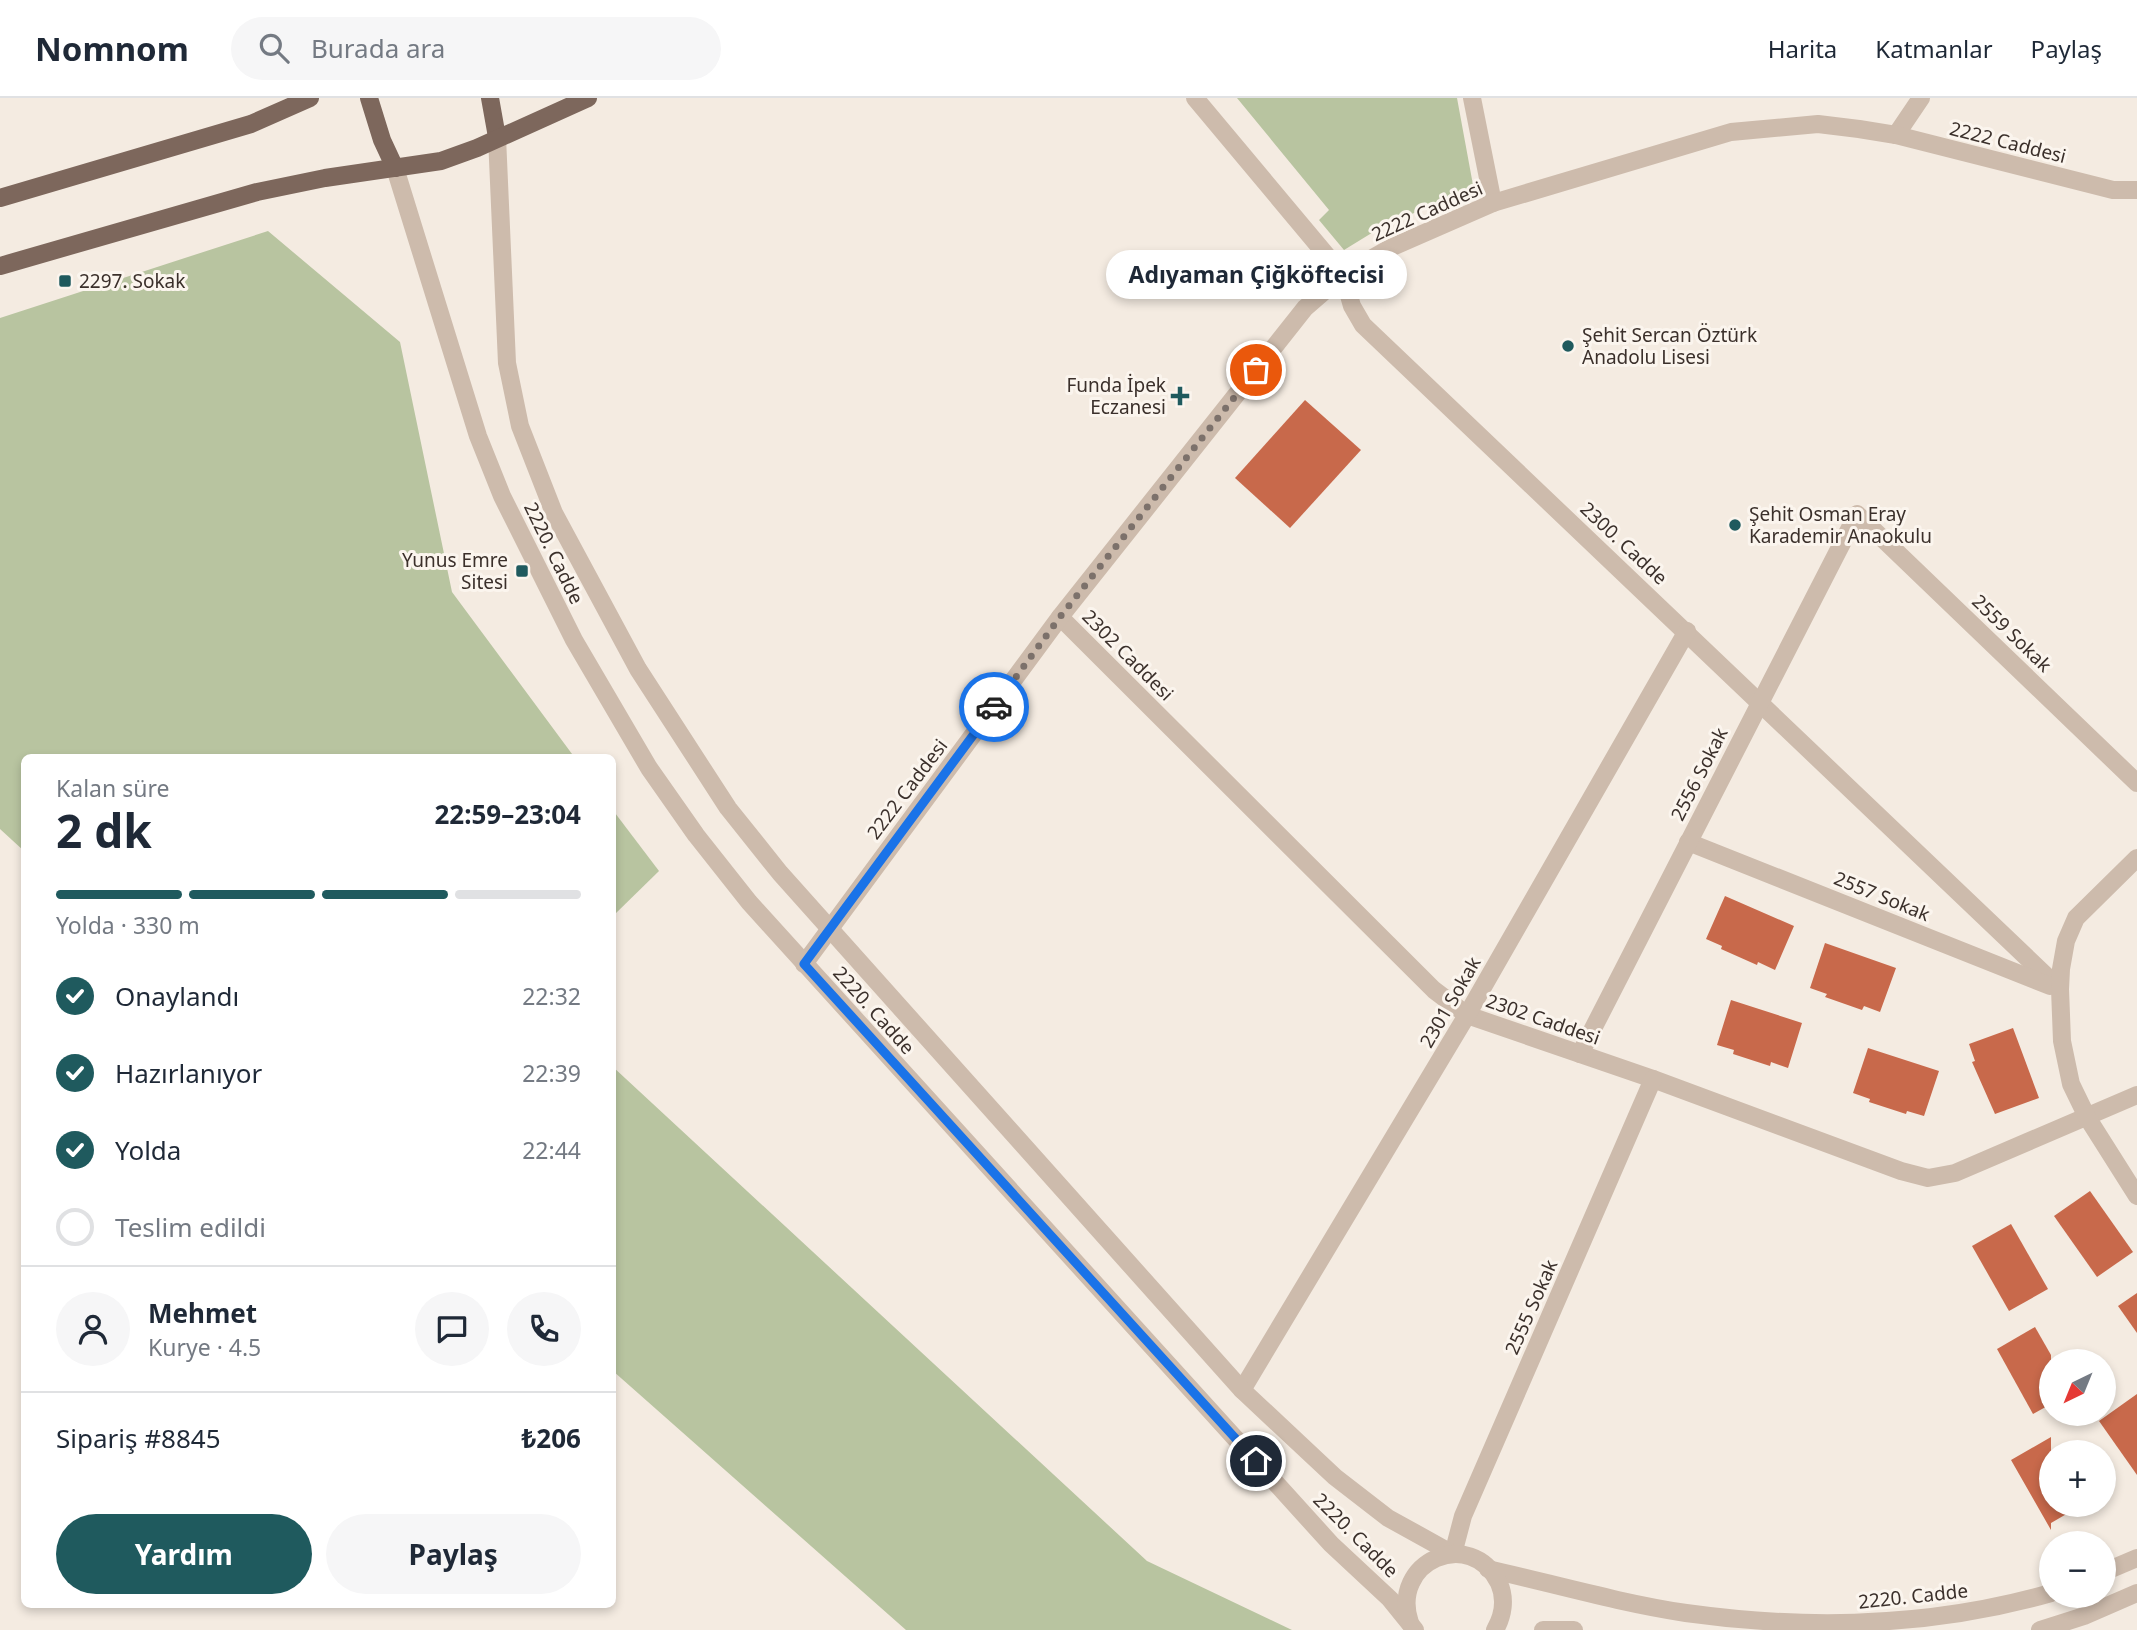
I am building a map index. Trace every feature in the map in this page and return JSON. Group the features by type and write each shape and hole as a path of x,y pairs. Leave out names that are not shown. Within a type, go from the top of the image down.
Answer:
{"main road":[{"path":"0,198 251,124 310,98"},
{"path":"369,98 382,140 395,168"},
{"path":"490,98 496,137"},
{"path":"0,266 257,191 441,161 477,148 496,137 588,98"}],"street":[{"name":"2300. Cadde","path":"1195,98 1343,275 1352,306 1363,325 2060,989"},
{"path":"1472,98 1493,203"},
{"path":"1896,135 1921,98"},
{"name":"2222 Caddesi","path":"804,964 1060,617 1306,308 1343,275 1390,248 1493,203 1731,132 1818,124 1896,135 2113,190 2137,190"},
{"name":"2220. Cadde","path":"496,137 507,363 520,426 554,513 626,647 684,743 737,819 780,873 1242,1390 1335,1477 1388,1518 1453,1554"},
{"name":"2220. Cadde","path":"395,168 478,436 502,496 574,640 649,768 696,835 749,902 804,964 1331,1544 1390,1599 1413,1628"},
{"name":"2556 Sokak","path":"1580,1054 1857,514"},
{"name":"2559 Sokak","path":"1857,514 2137,783"},
{"name":"2302 Caddesi","path":"1060,617 1434,990 1467,1015 1653,1079 1901,1171 1928,1178 1955,1173 2137,1095"},
{"name":"2301 Sokak","path":"1242,1390 1467,1015 1687,631"},
{"name":"2557 Sokak","path":"1688,842 2060,989"},
{"path":"2137,858 2076,918 2066,941 2060,989 2062,1041 2071,1084 2087,1117 2137,1196"},
{"name":"2555 Sokak","path":"1453,1554 1463,1516 1653,1079"},
{"name":"2220. Cadde","path":"1413,1628 1406,1610 1412,1578 1423,1566 1437,1557 1453,1554 1469,1556 1488,1569 1685,1613 1761,1620 1846,1623 1921,1620 2039,1596"},
{"path":"2116,1567 2137,1558"},
{"path":"1488,1569 1502,1589 1503,1605 1500,1620 1494,1630"},
{"path":"2040,1630 2084,1616 2137,1593"},
{"path":"1543,1630 1574,1630"}],"green space":[{"path":"1237,98 1457,98 1473,185 1464,194 1388,223 1344,250 1319,220 1329,210"},
{"path":"268,231 400,342 452,592 572,754 21,754 21,848 0,829 0,318"},
{"path":"616,814 659,871 616,913"},
{"path":"616,1070 1147,1561 1292,1630 906,1630 616,1374"}],"building":[{"path":"1305,400 1361,450 1290,528 1235,478"},
{"path":"1725,896 1794,926 1775,970 1721,949 1722,946 1706,939"},
{"path":"1825,943 1896,968 1880,1012 1864,1006 1862,1010 1825,997 1827,994 1810,988"},
{"path":"1731,1000 1802,1023 1788,1068 1771,1062 1770,1066 1733,1054 1734,1050 1717,1045"},
{"path":"2013,1028 2039,1098 1995,1114 1972,1062 1975,1061 1969,1044"},
{"path":"1868,1048 1939,1071 1924,1116 1907,1111 1906,1114 1869,1102 1870,1099 1853,1093"},
{"path":"2090,1191 2133,1252 2097,1277 2054,1216"},
{"path":"2011,1224 2048,1289 2009,1311 1972,1246"},
{"path":"2137,1293 2137,1333 2118,1306"},
{"path":"2035,1327 2048,1349 2039,1349 2039,1411 2033,1414 1997,1349"},
{"path":"2137,1394 2137,1475 2116,1445 2116,1440 2112,1440 2103,1426 2116,1426 2116,1409"},
{"path":"2039,1444 2039,1509 2011,1460"},
{"path":"2044,1517 2061,1517 2051,1523 2051,1530"}],"way so far":[{"path":"994,707 1060,617 1256,370"}],"place":[{"name":"2297. Sokak","path":"65,281"},
{"name":"Şehit Sercan Öztürk Anadolu Lisesi","path":"1568,346"},
{"name":"Adıyaman Çiğköftecisi","path":"1256,370"},
{"name":"Funda İpek Eczanesi","path":"1180,396"},
{"name":"Şehit Osman Eray Karademir Anaokulu","path":"1735,525"},
{"name":"Yunus Emre Sitesi","path":"522,571"}],"route":[{"path":"994,707 804,964 1256,1461"}]}
